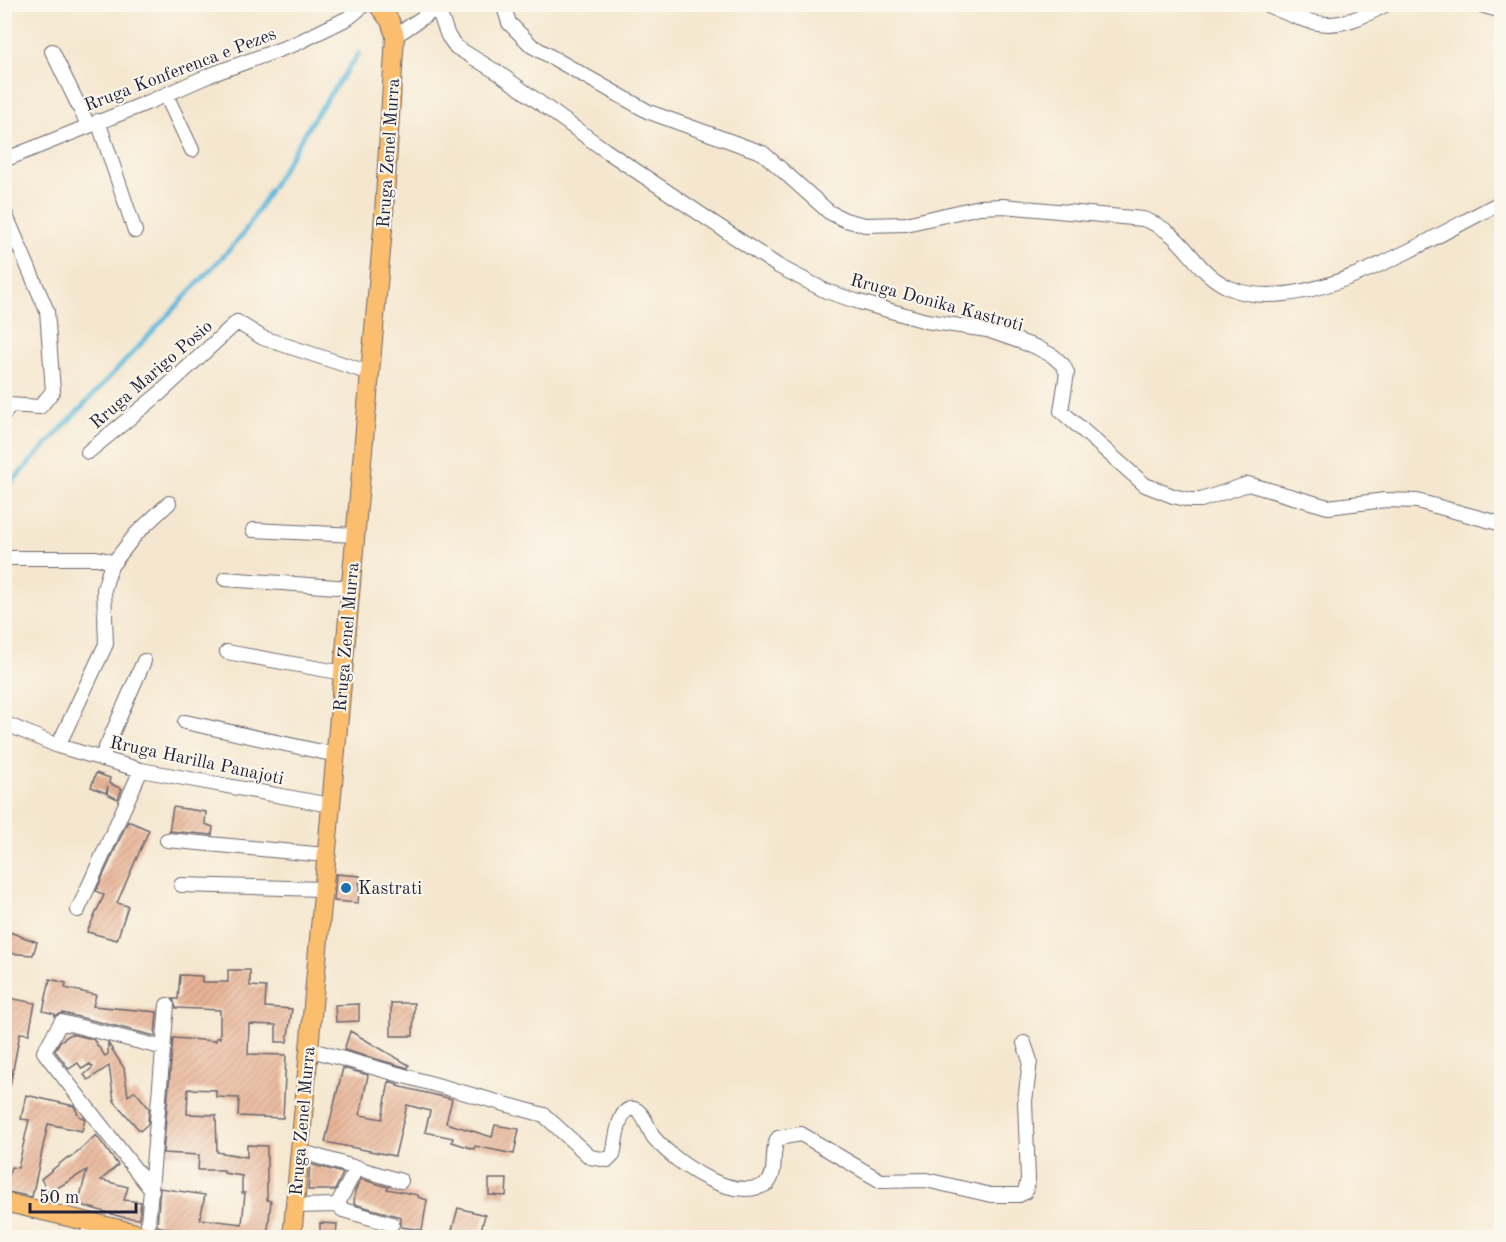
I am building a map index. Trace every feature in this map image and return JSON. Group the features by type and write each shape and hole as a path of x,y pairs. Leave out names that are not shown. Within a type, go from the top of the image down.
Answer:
{"main road":[{"path":"377,4 390,21 395,36"},
{"name":"Rruga Zenel Murra","path":"292,1238 383,229 395,36"},
{"path":"4,1202 89,1230 153,1236"}],"street":[{"name":"Rruga Konferenca e Pezes","path":"4,160 210,75 320,33 348,18 365,4"},
{"path":"503,4 509,23 517,34 532,46 649,112 763,153 829,212 845,220 865,225 906,224 980,207 1004,206 1143,219 1161,225 1172,233 1206,273 1218,282 1250,293 1291,294 1336,283 1369,269 1502,202"},
{"path":"1265,4 1300,20 1323,25 1351,21 1387,4"},
{"path":"1477,4 1502,11"},
{"path":"395,36 441,7"},
{"name":"Rruga Donika Kastroti","path":"441,7 448,36 456,47 501,74 605,150 778,266 826,291 926,321 987,330 1036,347 1053,356 1063,364 1067,374 1061,411 1145,485 1182,498 1201,500 1248,484 1328,507 1385,500 1417,501 1502,524"},
{"path":"52,51 93,123 135,231"},
{"path":"165,95 192,150"},
{"path":"4,211 47,311 53,391 40,407 14,404 9,405 4,414"},
{"name":"Rruga Marigo Posio","path":"88,453 159,394 237,322 263,338 370,373"},
{"path":"57,746 106,644 104,589 111,566 136,534 169,503"},
{"path":"253,530 356,535"},
{"path":"4,558 103,558 111,566"},
{"path":"225,579 350,588"},
{"path":"227,652 343,673"},
{"path":"101,759 144,661"},
{"path":"185,722 336,754"},
{"name":"Rruga Harilla Panajoti","path":"4,723 57,746 141,770 330,805"},
{"path":"78,910 141,770"},
{"path":"167,840 325,855"},
{"path":"181,885 322,889"},
{"path":"153,1236 152,1191 167,1005"},
{"path":"152,1191 44,1052 61,1022 164,1048"},
{"path":"308,1049 544,1115 590,1157 600,1160 608,1160 613,1155 623,1113 629,1109 635,1109 640,1112 649,1131 665,1149 704,1178 721,1184 757,1187 768,1183 773,1172 774,1145 778,1138 801,1134 851,1161 881,1181 926,1180 973,1192 1010,1196 1024,1192 1028,1179 1025,1101 1030,1055 1024,1043"},
{"path":"299,1151 401,1181"},
{"path":"337,1205 357,1167"},
{"path":"295,1206 337,1205 343,1210 392,1224"}],"building":[{"path":"96,773 110,778 109,783 122,789 118,799 107,794 108,786 106,793 91,787"},
{"path":"173,807 206,812 205,824 213,827 212,835 169,831"},
{"path":"128,821 149,830 117,903 128,906 117,940 87,932 104,895 96,891"},
{"name":"Kastrati","path":"336,874 360,876 358,903 334,901"},
{"path":"4,930 37,942 33,955 4,953"},
{"path":"228,970 250,970 250,986 266,987 265,1007 292,1009 287,1042 276,1042 276,1025 249,1024 248,1054 286,1055 283,1118 238,1116 239,1098 216,1097 216,1090 188,1089 187,1114 216,1115 217,1152 247,1157 247,1145 267,1146 267,1200 271,1201 267,1238 213,1238 157,1226 160,1188 205,1195 200,1219 242,1224 245,1193 242,1193 242,1176 224,1173 224,1170 198,1170 199,1155 163,1153 173,1038 216,1041 216,1038 220,1038 220,1010 176,1008 173,999 178,999 180,975 202,976 202,982 228,982"},
{"path":"50,979 66,983 65,988 96,995 93,1006 157,1012 155,1036 63,1013 55,1016 55,1014 43,1011"},
{"path":"4,997 35,1003 29,1034 20,1033 10,1086 4,1086"},
{"path":"391,1003 414,1003 413,1036 391,1036"},
{"path":"359,1004 359,1021 336,1022 335,1005"},
{"path":"350,1031 409,1065 408,1068 344,1050"},
{"path":"71,1034 93,1039 105,1056 108,1054 108,1043 124,1068 128,1096 135,1091 149,1108 148,1124 140,1131 114,1101 109,1066 88,1080 84,1075 93,1067 90,1064 82,1069 78,1063 69,1069 55,1051 60,1041"},
{"path":"343,1068 368,1075 360,1115 382,1119 389,1081 398,1084 397,1086 452,1099 446,1123 492,1137 495,1125 519,1129 514,1154 475,1146 474,1149 452,1142 453,1138 425,1132 430,1111 407,1105 395,1156 325,1142"},
{"path":"26,1095 74,1106 79,1116 85,1119 82,1131 48,1124 32,1197 4,1191 4,1174 9,1175 11,1167 18,1168 29,1120 21,1119"},
{"path":"96,1135 118,1165 101,1180 128,1187 124,1200 141,1202 139,1219 122,1217 78,1204 87,1170 49,1193 41,1179 68,1157 69,1159"},
{"path":"310,1164 343,1173 335,1190 308,1190"},
{"path":"361,1179 388,1187 387,1189 418,1195 427,1200 422,1230 401,1227 401,1217 354,1204 355,1191"},
{"path":"489,1179 507,1179 506,1196 489,1195"},
{"path":"458,1208 485,1215 481,1230 475,1229 473,1238 450,1238"},
{"path":"320,1223 337,1224 336,1238 320,1238"}],"waterway":[{"path":"4,490 242,236 314,118 359,53"}],"place":[{"name":"Kastrati","path":"346,888"}]}
